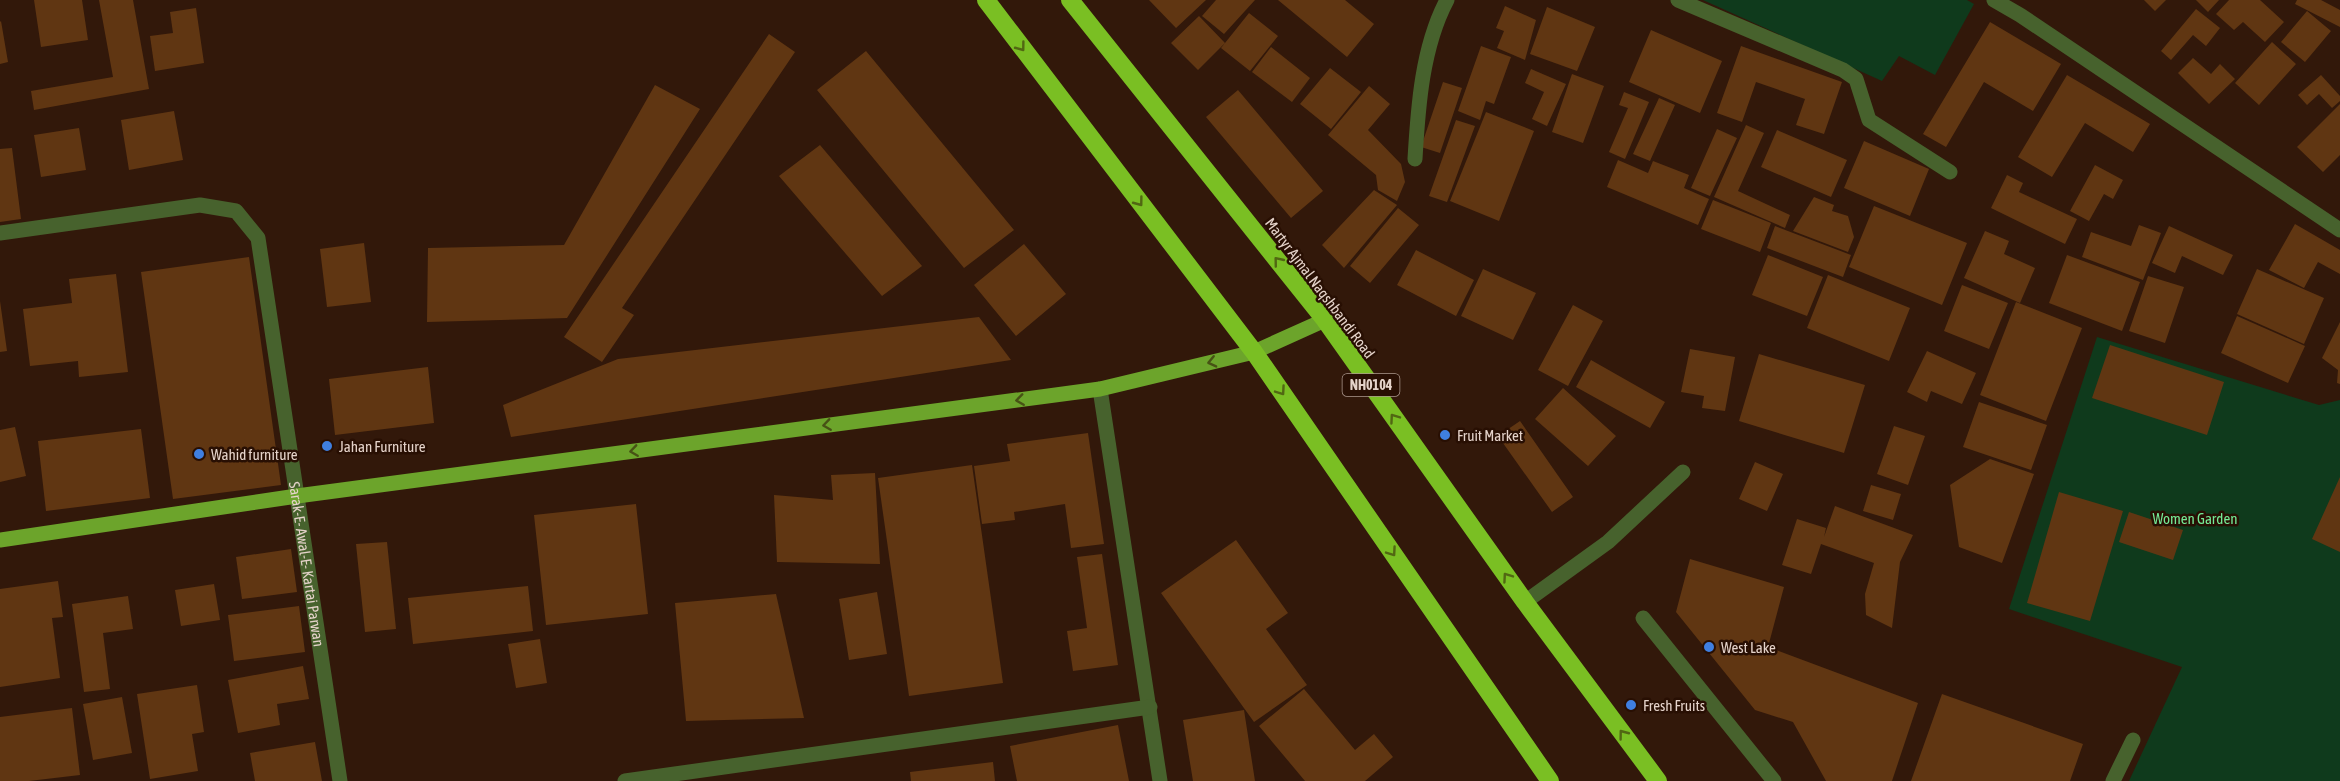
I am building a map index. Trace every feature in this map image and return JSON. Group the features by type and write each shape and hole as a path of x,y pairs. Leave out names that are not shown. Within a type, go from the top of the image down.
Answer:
{"highway":[{"path":"986,0 1254,352 1550,781"},
{"name":"Martyr Ajmal Naqshbandi Road","path":"1070,0 1325,320 1525,602 1658,781"}],"main road":[{"path":"0,540 297,496 1100,389 1254,352 1325,320"}],"street":[{"path":"1415,159 1425,66 1441,12 1447,0"},
{"path":"1678,0 1843,70 1856,79 1869,120 1950,172"},
{"path":"1994,0 2020,15 2340,230"},
{"name":"Sarak-E- Awal-E- Kartai Parwan","path":"0,232 200,205 236,211 258,238 340,781"},
{"path":"1100,389 1160,781"},
{"path":"1525,602 1608,542 1683,472"},
{"path":"1643,618 1774,781"},
{"path":"625,781 1150,707"},
{"path":"2113,781 2133,740"}],"green space":[{"path":"1703,0 1967,0 1974,4 1935,75 1899,56 1882,81"},
{"name":"Women Garden","path":"2097,337 2319,405 2340,400 2340,781 2129,781 2182,667 2009,609"}],"building":[{"path":"34,0 82,0 88,40 41,47"},
{"path":"99,0 133,0 149,89 34,110 31,91 113,77"},
{"path":"1149,0 1206,0 1176,28"},
{"path":"1216,0 1255,0 1224,34 1202,16"},
{"path":"1278,0 1345,0 1374,24 1347,57"},
{"path":"2144,0 2166,0 2155,11"},
{"path":"2196,0 2219,0 2208,12"},
{"path":"2229,0 2260,0 2284,22 2265,42 2243,22 2234,30 2216,14"},
{"path":"2297,0 2321,0 2340,10 2340,27 2295,4"},
{"path":"1505,6 1536,20 1525,60 1497,48 1504,31 1496,28"},
{"path":"1547,7 1595,27 1577,71 1530,54"},
{"path":"196,8 204,63 155,71 150,36 173,33 170,12"},
{"path":"2196,9 2220,28 2206,46 2193,35 2171,60 2161,51"},
{"path":"2307,11 2331,31 2305,62 2281,42"},
{"path":"1249,13 1278,36 1250,71 1221,48"},
{"path":"1199,16 1225,43 1198,70 1171,43"},
{"path":"0,22 8,62 0,64"},
{"path":"1990,22 2061,64 2033,111 1984,82 1946,147 1923,134"},
{"path":"1651,30 1722,61 1700,113 1629,82"},
{"path":"769,34 795,52 622,308 634,315 602,362 564,337"},
{"path":"2272,42 2296,64 2259,105 2235,83"},
{"path":"1481,46 1511,57 1494,104 1486,101 1480,120 1458,111"},
{"path":"1741,46 1842,82 1824,134 1796,125 1805,99 1756,82 1742,122 1717,113"},
{"path":"1271,47 1310,78 1292,102 1252,72"},
{"path":"866,51 1014,230 964,268 817,90"},
{"path":"2193,58 2211,74 2220,64 2235,79 2209,104 2178,73"},
{"path":"1330,68 1361,92 1331,129 1300,104"},
{"path":"1531,69 1566,84 1547,126 1532,119 1544,92 1525,83"},
{"path":"1572,74 1604,86 1583,143 1552,132"},
{"path":"2067,75 2150,124 2133,152 2085,123 2052,177 2018,157"},
{"path":"2321,75 2340,96 2340,101 2332,108 2319,94 2307,105 2298,95"},
{"path":"1443,82 1462,88 1440,153 1421,147"},
{"path":"655,85 700,109 567,318 427,322 428,248 564,245"},
{"path":"1369,86 1390,104 1368,130 1401,164 1405,182 1397,201 1378,190 1376,175 1328,135"},
{"path":"1238,90 1323,191 1291,218 1206,117"},
{"path":"1624,92 1649,102 1625,159 1609,152 1628,108 1619,105"},
{"path":"1659,98 1675,105 1650,161 1633,154"},
{"path":"2340,104 2340,155 2323,172 2297,147"},
{"path":"174,111 183,160 129,170 121,120"},
{"path":"1486,112 1534,131 1499,221 1450,201"},
{"path":"1456,120 1475,126 1447,202 1429,196"},
{"path":"1746,125 1764,133 1738,191 1790,215 1785,228 1714,197"},
{"path":"79,128 86,170 41,177 34,135"},
{"path":"1717,129 1737,138 1710,196 1691,188"},
{"path":"1777,130 1847,160 1831,197 1761,167"},
{"path":"1864,141 1929,169 1910,216 1844,188"},
{"path":"820,145 922,266 882,296 779,176"},
{"path":"12,148 21,219 0,222 0,149"},
{"path":"1618,160 1648,173 1653,161 1689,175 1684,188 1709,199 1698,225 1607,187"},
{"path":"2095,165 2123,180 2113,199 2104,194 2089,221 2070,211"},
{"path":"2007,175 2023,183 2019,192 2077,219 2065,244 1991,208"},
{"path":"1374,190 1397,205 1344,268 1322,245"},
{"path":"1814,197 1834,205 1832,211 1848,216 1854,237 1848,252 1793,231"},
{"path":"1713,200 1771,223 1760,252 1701,229"},
{"path":"1874,206 1967,243 1942,305 1849,267"},
{"path":"1398,208 1419,225 1370,283 1350,266"},
{"path":"2295,224 2340,250 2340,274 2318,262 2304,288 2269,270"},
{"path":"2139,225 2161,233 2143,280 2082,257 2091,232 2131,246"},
{"path":"1775,226 1851,255 1843,277 1767,248"},
{"path":"2169,226 2233,255 2223,275 2182,256 2175,273 2152,263"},
{"path":"1985,231 2009,241 2004,254 2035,268 2020,303 1964,278"},
{"path":"364,243 371,302 327,307 320,249"},
{"path":"1024,244 1066,294 1016,336 974,285"},
{"path":"1416,250 1474,280 1456,316 1397,285"},
{"path":"1768,255 1823,277 1807,316 1752,295"},
{"path":"2067,255 2140,282 2122,331 2049,303"},
{"path":"249,257 281,485 173,499 141,272"},
{"path":"1483,269 1536,293 1513,340 1461,316"},
{"path":"2257,269 2324,298 2304,344 2237,314"},
{"path":"116,274 128,372 79,377 78,361 30,366 23,309 72,303 69,279"},
{"path":"1828,275 1910,308 1889,361 1807,328"},
{"path":"2148,276 2184,287 2165,343 2129,331"},
{"path":"1962,285 2008,303 1989,349 1944,331"},
{"path":"0,301 7,351 0,352"},
{"path":"2016,302 2082,328 2046,421 1980,395"},
{"path":"1573,305 1603,321 1568,386 1538,370"},
{"path":"2237,316 2305,346 2288,383 2221,353"},
{"path":"979,317 1011,360 511,437 503,405 618,359"},
{"path":"2340,322 2340,384 2337,383 2338,370 2322,358"},
{"path":"2110,345 2224,382 2207,435 2092,398"},
{"path":"1690,349 1735,357 1725,411 1702,408 1704,396 1681,392"},
{"path":"1927,351 1976,373 1962,404 1931,391 1927,402 1907,392"},
{"path":"1759,354 1865,385 1844,453 1739,421"},
{"path":"1591,360 1665,402 1650,428 1576,387"},
{"path":"428,367 434,423 335,435 329,379"},
{"path":"1563,388 1616,436 1588,466 1535,419"},
{"path":"1979,402 2047,425 2031,470 1963,447"},
{"path":"1520,421 1573,497 1552,512 1498,436"},
{"path":"1894,426 1925,436 1908,485 1877,474"},
{"path":"15,427 26,476 0,482 0,430"},
{"path":"141,429 150,498 46,511 38,441"},
{"path":"1088,433 1104,544 1071,548 1065,504 1014,512 1015,520 982,524 974,466 1010,461 1007,444"},
{"path":"1990,459 2034,474 2002,563 1959,547 1950,485"},
{"path":"1755,462 1783,474 1767,511 1739,499"},
{"path":"972,465 1003,683 909,696 878,478"},
{"path":"875,473 880,564 777,562 774,495 833,500 831,475"},
{"path":"2340,477 2340,552 2312,539"},
{"path":"1871,485 1901,494 1893,520 1863,511"},
{"path":"2059,492 2123,511 2090,621 2027,603"},
{"path":"636,504 648,614 546,625 534,515"},
{"path":"1835,506 1913,535 1900,562 1892,628 1866,615 1865,594 1874,563 1821,544 1811,574 1782,565 1797,519 1826,528 1824,537"},
{"path":"2129,512 2183,530 2173,560 2119,542"},
{"path":"1236,540 1288,613 1266,629 1307,685 1254,722 1161,593"},
{"path":"387,542 396,629 365,632 356,544"},
{"path":"291,549 297,592 242,599 236,557"},
{"path":"1102,554 1118,665 1073,671 1067,631 1087,628 1077,557"},
{"path":"1690,559 1784,587 1768,647 1918,703 1892,781 1826,781 1793,722 1755,710 1676,612"},
{"path":"58,581 63,617 52,618 60,678 0,687 0,589"},
{"path":"214,584 220,620 181,626 175,590"},
{"path":"528,586 533,631 413,644 408,598"},
{"path":"877,592 887,654 849,660 839,599"},
{"path":"776,594 804,718 686,721 675,603"},
{"path":"128,596 133,629 103,633 110,689 84,692 72,604"},
{"path":"299,606 305,652 234,661 228,615"},
{"path":"540,639 547,683 516,688 508,644"},
{"path":"303,666 309,699 277,704 280,725 238,733 228,680"},
{"path":"197,685 204,732 192,734 198,771 150,779 137,694"},
{"path":"1304,689 1355,750 1374,734 1393,757 1365,781 1305,781 1259,726"},
{"path":"1942,694 2083,744 2070,781 1911,781"},
{"path":"122,697 132,753 93,760 83,704"},
{"path":"72,708 80,775 29,781 0,781 0,717"},
{"path":"1244,710 1255,781 1193,781 1183,720"},
{"path":"1118,725 1129,781 1017,781 1010,746"},
{"path":"315,742 322,781 255,781 250,753"},
{"path":"993,762 995,781 911,781 910,772"}],"place":[{"name":"Fruit Market","path":"1445,435"},
{"name":"Jahan Furniture","path":"327,446"},
{"name":"Wahid furniture","path":"199,454"},
{"name":"West Lake","path":"1709,647"},
{"name":"Fresh Fruits","path":"1631,705"}]}
